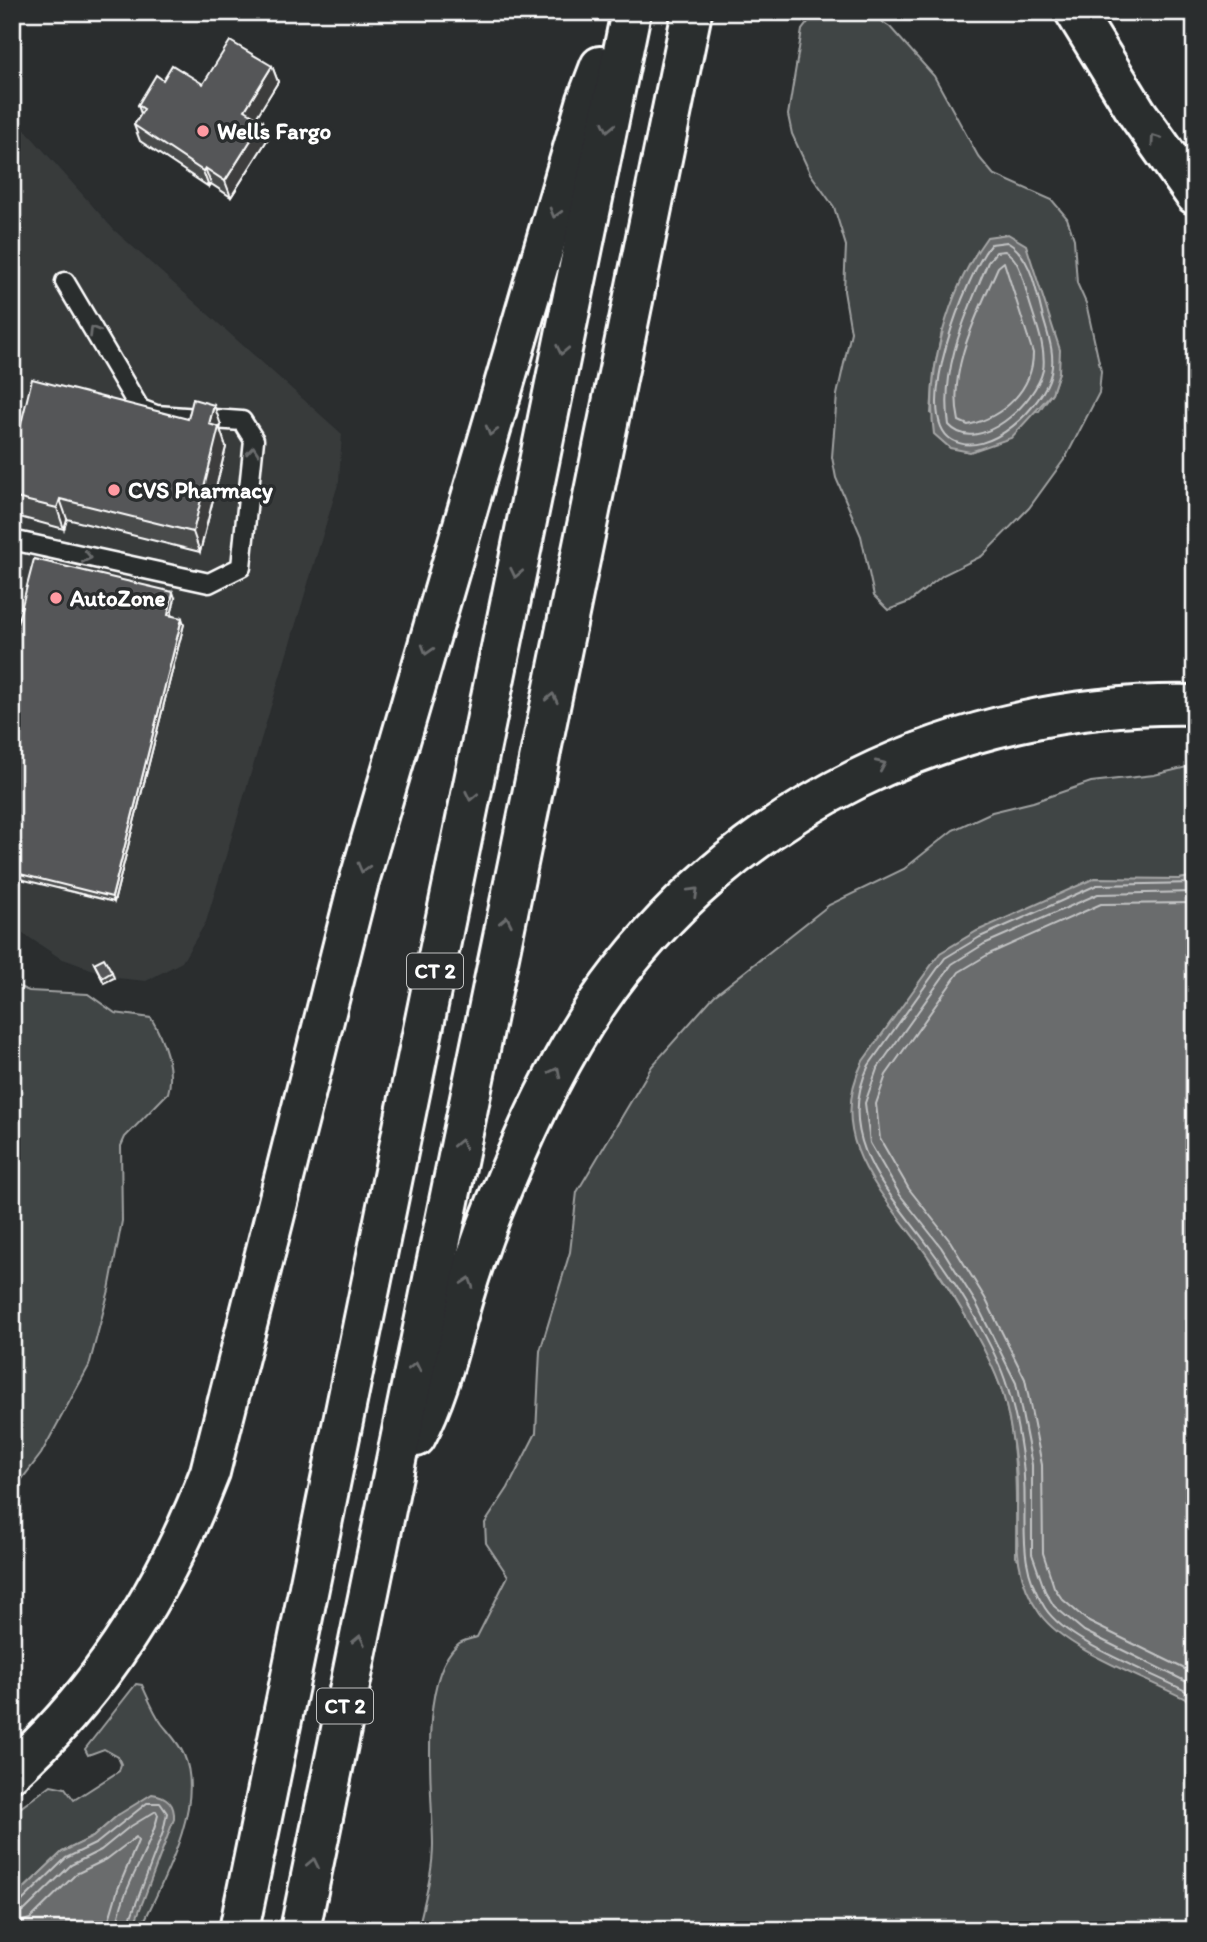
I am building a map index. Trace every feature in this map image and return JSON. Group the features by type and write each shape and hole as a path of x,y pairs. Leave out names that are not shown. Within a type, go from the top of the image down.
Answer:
{"highway":[{"path":"12,1771 86,1695 135,1626 177,1549 210,1472 377,817 587,100 605,56 630,12"},
{"name":"CT 2","path":"239,1930 630,12"},
{"name":"CT 2","path":"300,1930 692,12"},
{"path":"1074,12 1137,113 1195,195"},
{"path":"391,1481 434,1398 468,1280 491,1216 523,1140 562,1059 625,966 711,875 764,832 814,799 870,770 925,748 985,730 1050,716 1121,706 1195,705"}],"lane":[{"path":"21,542 209,583 241,567 254,440 242,421 156,415 140,409 65,282"}],"shaded area":[{"path":"867,12 890,27 934,76 978,156 993,174 1052,200 1067,218 1074,239 1077,283 1086,303 1101,371 1099,393 1066,457 1029,508 982,556 943,575 909,602 888,610 874,596 861,536 836,478 832,457 837,395 851,332 844,291 846,246 834,207 810,173 792,134 788,115 802,30 815,13","holes":["942,331 1059,372 1052,393 1039,411 931,413 934,372"]},
{"path":"12,115 114,230 342,434 339,481 206,922 182,962 146,981 116,978 60,958 12,926"},
{"path":"1195,765 1195,876 1180,879 928,1257 978,1337 1007,1408 1014,1450 1016,1557 1174,1692 1195,1704 1195,1930 418,1930 433,1856 430,1740 436,1685 444,1662 457,1645 477,1637 508,1576 486,1543 485,1523 508,1488 536,1433 540,1351 570,1252 577,1192 652,1066 714,996 829,905 904,869 953,830 992,812 1033,802 1091,782 1154,775"},
{"path":"12,984 29,991 88,994 115,1013 151,1018 160,1035 169,1064 170,1084 168,1093 125,1137 121,1146 122,1221 109,1290 89,1366 41,1454 12,1492"},
{"path":"136,1684 142,1685 159,1720 180,1746 189,1775 189,1797 178,1844 140,1930 132,1930 143,1898 118,1815 93,1837 62,1852 12,1900 12,1814 51,1785 65,1788 74,1800 119,1771 121,1764 118,1757 104,1749 88,1755 85,1749"}],"water":[{"path":"1008,234 1026,245 1060,350 1059,372 1052,393 1011,438 970,452 950,448 934,434 932,409 933,384 943,331 961,281 987,237"},
{"path":"1195,876 1195,1704 1070,1641 1040,1614 1029,1596 1019,1560 1016,1466 1001,1388 987,1355 958,1304 865,1167 855,1143 850,1117 853,1090 863,1061 940,953 977,931 1095,878 1180,879"},
{"path":"152,1794 169,1801 174,1819 132,1930 12,1930 12,1900 62,1852 93,1837 118,1815"}],"building":[{"name":"Wells Fargo","path":"230,41 272,66 245,110 263,121 225,181 205,168 203,171 134,125 144,109 138,105 156,75 163,80 172,65 203,84"},
{"name":"CVS Pharmacy","path":"32,379 188,419 193,399 214,405 209,424 219,427 193,532 60,499 57,508 12,497 12,421 21,424"},
{"path":"34,559 173,592 168,615 182,618 112,897 12,872 12,644"},
{"path":"104,958 112,972 102,978 94,963"}],"place":[{"name":"Wells Fargo","path":"203,131"},
{"name":"CVS Pharmacy","path":"114,490"},
{"name":"AutoZone","path":"56,598"}]}
